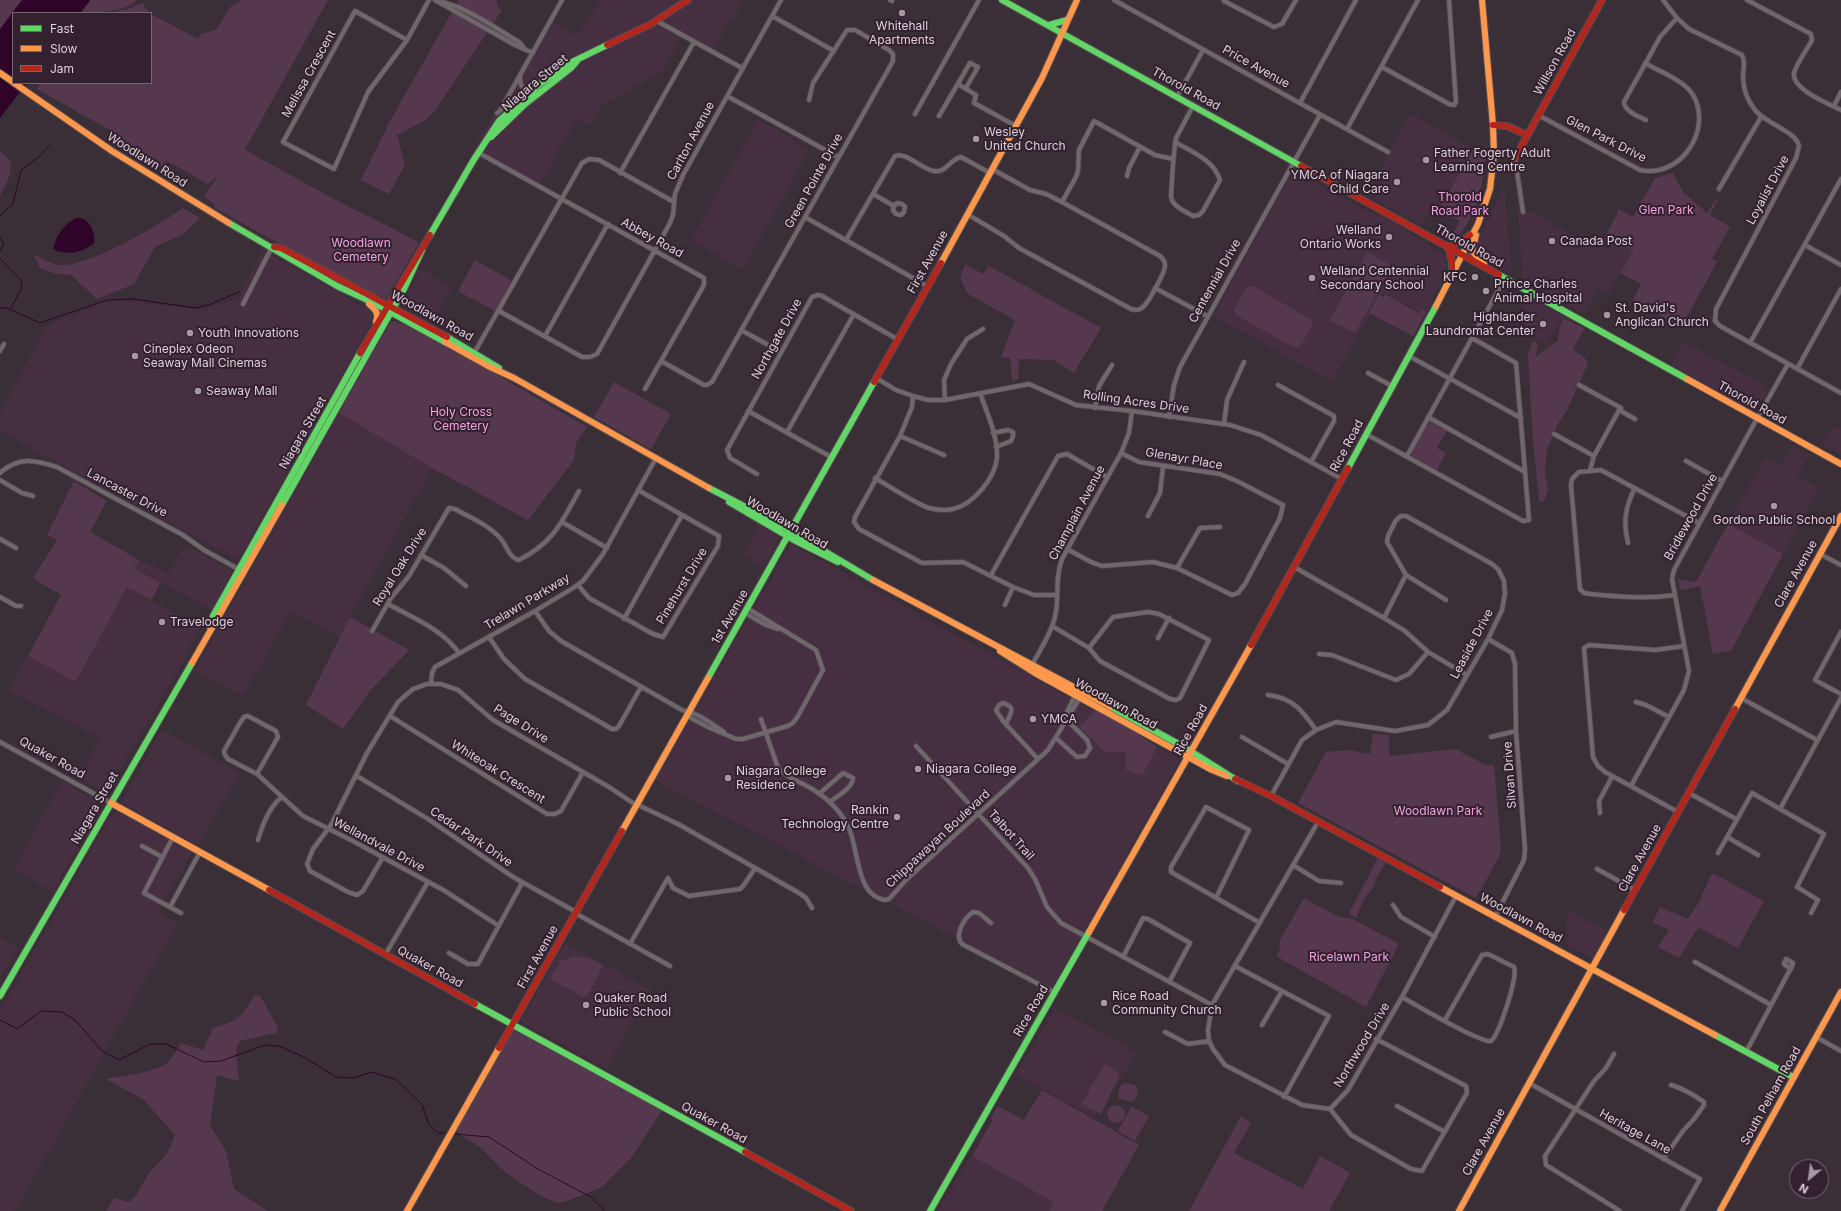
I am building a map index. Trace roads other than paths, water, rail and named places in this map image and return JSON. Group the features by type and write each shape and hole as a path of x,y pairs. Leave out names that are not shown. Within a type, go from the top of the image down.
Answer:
{"main road":[{"name":"Niagara Street","path":"0,996 170,701 209,631 213,616 242,571 390,309 410,267 422,250 478,153 489,139 499,121 561,69 657,21 688,0"},
{"name":"Thorold Road","path":"1002,0 1841,464"},
{"name":"First Avenue","path":"789,533 1042,78 1077,0"},
{"path":"1482,0 1493,126 1493,172 1486,204 1478,224 1472,251 1489,269"},
{"name":"Willson Road","path":"1515,158 1602,0"},
{"path":"1049,25 1067,20"},
{"name":"Woodlawn Road","path":"0,73 12,82"},
{"name":"Woodlawn Road","path":"15,84 157,180 272,247 289,259 349,291 390,309"},
{"path":"1493,126 1507,126 1527,135"},
{"path":"1452,274 1452,261 1446,246 1463,241 1478,224"},
{"name":"Rice Road","path":"930,1211 1190,754 1409,356 1478,224"},
{"name":"Woodlawn Road","path":"272,247 281,248 474,355 715,491 750,514 789,533 824,557 851,568 985,641 1079,695 1190,754"},
{"path":"349,291 377,311 377,318 369,337"},
{"name":"Niagara Street","path":"242,571 369,337 390,309"},
{"name":"Clare Avenue","path":"1459,1211 1841,516"},
{"name":"1st Avenue","path":"688,713 789,533"},
{"name":"Woodlawn Road","path":"1031,667 1190,754 1212,770 1271,796 1793,1077"},
{"name":"First Avenue","path":"407,1211 688,713"},
{"name":"Quaker Road","path":"111,802 385,955 851,1211"},
{"name":"South Pelham Road","path":"1720,1211 1841,992"}],"street":[{"path":"407,40 429,0"},
{"path":"497,113 520,77 562,0"},
{"name":"Carlton Avenue","path":"545,336 582,357 593,356 598,352 671,220 674,202 683,175 781,0"},
{"path":"915,114 979,0"},
{"name":"Price Avenue","path":"1114,0 1388,152"},
{"path":"1232,5 1235,0"},
{"path":"1224,1 1270,26 1277,26 1284,21 1296,0"},
{"path":"1300,103 1356,0"},
{"path":"1347,129 1418,0"},
{"path":"1382,67 1449,104 1454,104 1456,102 1450,0"},
{"name":"Loyalist Drive","path":"1663,0 1685,26 1698,34 1742,55 1744,61 1743,75 1746,94 1755,110 1761,117 1795,138 1799,144 1799,151 1716,309 1715,318 1720,326 1750,343"},
{"path":"1747,0 1812,35 1812,40 1794,73 1794,80 1799,87 1841,110"},
{"path":"436,1 515,45 533,53"},
{"name":"Melissa Crescent","path":"355,11 407,40 368,92 334,169 283,142 355,11"},
{"path":"772,16 834,51"},
{"path":"1646,120 1628,110 1624,103 1662,33 1677,18"},
{"path":"657,21 742,68"},
{"name":"Green Pointe Drive","path":"661,361 707,385 712,382 893,62 894,57 889,50 852,29 844,33 813,83 810,100"},
{"path":"620,173 694,42"},
{"path":"1177,97 1203,50"},
{"path":"939,116 970,63 978,67 966,88"},
{"name":"Glen Park Drive","path":"1538,115 1640,170 1653,172 1672,166 1685,154 1697,133 1699,124 1697,104 1693,95 1686,87 1645,63"},
{"path":"520,77 520,85 530,96"},
{"path":"958,84 976,95 974,103 1016,126"},
{"path":"1834,106 1841,92"},
{"path":"727,96 838,157"},
{"path":"1175,142 1206,160 1218,174 1220,180 1203,211 1199,215 1193,216 1172,202 1173,159 1175,142 1176,136 1193,106"},
{"name":"Centennial Drive","path":"1169,417 1177,374 1207,316 1320,114"},
{"path":"1719,189 1726,180 1761,117"},
{"path":"1062,202 1076,177 1078,171 1079,150 1094,121 1159,157 1173,159"},
{"path":"1127,176 1129,168 1140,147"},
{"name":"Abbey Road","path":"478,153 704,278 705,282 645,389"},
{"path":"846,240 892,158 898,155 929,170 938,172 961,157 1030,190 1046,194 1062,202 1162,258 1165,268 1155,288 1142,308 1137,310 1130,309 1019,248 1004,236 967,214"},
{"path":"1515,158 1523,212"},
{"path":"474,355 579,167 586,160 599,160 674,202"},
{"path":"1841,179 1750,343 1841,393"},
{"path":"873,194 894,206"},
{"path":"805,217 927,286"},
{"path":"499,311 545,336 608,224"},
{"path":"1804,245 1841,265"},
{"path":"243,304 272,247"},
{"path":"1406,456 1451,378 1505,278"},
{"path":"1155,288 1207,316"},
{"path":"1797,369 1841,289"},
{"name":"Northgate Drive","path":"757,474 725,456 727,449 813,296 820,296 897,339"},
{"path":"787,432 854,314"},
{"path":"945,400 944,380 951,364 967,339 983,329"},
{"path":"741,330 781,352"},
{"path":"1366,434 1523,521 1528,521 1530,519 1516,363 1472,338"},
{"path":"0,352 4,344"},
{"path":"1409,356 1521,418"},
{"path":"1224,424 1227,400 1244,362"},
{"name":"Bridlewood Drive","path":"1631,786 1684,690 1687,680 1688,671 1672,579 1673,573 1722,481 1788,364"},
{"path":"1095,408 1099,386 1112,365"},
{"path":"1368,373 1392,386"},
{"name":"Rolling Acres Drive","path":"876,378 896,390 928,400 945,400 1030,384 1076,405 1224,424 1261,435 1342,479"},
{"path":"1278,385 1334,416 1334,421 1311,462"},
{"path":"1579,385 1621,408 1594,456 1590,470"},
{"path":"875,478 927,507 941,510 955,509 974,498 986,485 996,464 996,447 993,433 980,393"},
{"path":"913,396 910,412 900,436 875,478 855,517 854,522 859,530 922,563 963,562 1013,587 1034,595 1056,595"},
{"path":"1619,410 1635,419"},
{"path":"748,411 831,457"},
{"name":"Champlain Avenue","path":"1031,667 1052,626 1057,603 1056,595 1058,571 1067,549 1121,453 1129,433 1132,411"},
{"path":"1428,417 1525,472"},
{"path":"993,433 1008,430 1013,432 1011,441 996,447"},
{"path":"1554,434 1594,456"},
{"path":"900,436 944,455"},
{"name":"Glenayr Place","path":"1121,453 1139,462 1163,467 1220,474 1240,482 1283,505 1280,518 1245,584 1238,593 1228,594 1177,568"},
{"path":"991,575 1058,456 1067,454 1107,477"},
{"name":"Trelawn Parkway","path":"431,683 431,675 435,667 578,585 593,569 607,548 656,458"},
{"name":"Lancaster Drive","path":"0,473 14,464 29,460 36,460 57,467 184,535 204,550 242,571"},
{"path":"1686,461 1722,481"},
{"path":"1148,516 1160,493 1163,467"},
{"path":"1675,595 1654,598 1634,598 1584,593 1580,589 1571,485 1575,475 1590,470 1605,471 1699,523"},
{"path":"0,480 22,493 34,496"},
{"path":"1628,544 1625,529 1625,516 1628,504 1635,488"},
{"name":"Pinehurst Drive","path":"578,585 589,598 624,619 653,634 663,637 718,546 719,536 638,490"},
{"name":"Royal Oak Drive","path":"372,631 388,604 409,576 449,508 455,509 491,529 500,538 513,557 519,560 545,543 562,522 579,491"},
{"path":"624,619 682,515"},
{"name":"Leaside Drive","path":"1271,796 1302,740 1316,730 1336,722 1395,730 1428,725 1447,710 1488,639 1502,610 1505,594 1502,575 1492,564 1406,516 1401,516 1396,520 1388,536 1387,542 1406,575"},
{"path":"562,522 607,548"},
{"path":"1067,549 1091,562 1102,566 1153,562 1177,568 1200,528 1220,528"},
{"path":"0,539 16,548"},
{"path":"1820,554 1841,565"},
{"path":"421,555 444,568 466,586"},
{"path":"1294,566 1405,631 1428,652 1467,675"},
{"path":"1384,618 1406,575 1446,600"},
{"path":"1005,605 1013,587"},
{"path":"0,597 16,606 20,606"},
{"path":"388,604 445,637 459,653"},
{"path":"535,611 549,632 557,638 688,713 690,718 734,738 744,739 793,723 823,670 816,650 746,611"},
{"path":"1052,626 1089,648 1100,661 1170,699 1176,700 1180,698 1209,640 1170,618 1148,612 1113,617 1089,648"},
{"path":"1158,638 1170,618"},
{"path":"1841,632 1815,680 1841,694"},
{"path":"489,637 504,658 526,680 612,729 616,729 619,726 641,687"},
{"name":"Silvan Drive","path":"1488,639 1507,649 1513,657 1516,731 1525,849 1524,860 1495,917"},
{"path":"1678,812 1612,777 1601,769 1593,757 1584,648 1589,645 1655,650 1684,646"},
{"path":"1319,654 1332,655 1396,680 1409,674 1428,652"},
{"path":"383,857 363,891 357,894 348,892 310,871 307,866 310,855 328,829 357,776 367,753 398,702 406,693 419,686 431,683"},
{"name":"Page Drive","path":"431,683 446,685 458,690 493,720 636,804 678,824 799,892 806,898 812,908"},
{"name":"Chippawayan Boulevard","path":"830,802 851,832 859,871 863,881 874,895 886,900 890,899 906,880 1048,750 1066,719 1067,712 1079,695"},
{"path":"1268,695 1277,696 1302,710 1316,730"},
{"path":"1741,698 1817,740"},
{"path":"1780,809 1841,698"},
{"path":"1636,702 1646,705 1669,717"},
{"path":"1006,725 1011,715 1011,710 1009,705 1003,703 999,705 996,710 999,717 1006,725 1038,759"},
{"name":"Wellandvale Drive","path":"257,774 278,737 276,730 248,716 244,717 241,721 224,751 225,756 228,759 257,774 303,816 383,857 454,896 499,926"},
{"name":"Whiteoak Crescent","path":"390,716 547,814 555,814 561,810 583,772"},
{"path":"761,719 775,762 780,770 830,802 850,785 853,778 850,775 843,773 819,794"},
{"path":"1056,738 1077,757 1085,756 1088,753 1090,748 1088,740 1066,719"},
{"path":"1491,737 1516,731"},
{"path":"1242,737 1288,764"},
{"name":"Quaker Road","path":"0,742 111,802"},
{"name":"Talbot Trail","path":"916,746 1028,868 1051,913 1061,923 1212,1005"},
{"name":"Cedar Park Drive","path":"357,776 428,819 522,883 670,966"},
{"path":"1600,813 1599,801 1612,777"},
{"path":"1689,793 1736,819"},
{"path":"1718,853 1752,793 1824,834 1797,887 1818,900 1811,913"},
{"path":"258,840 263,825 278,800 282,797"},
{"path":"1216,898 1249,830 1206,807 1171,867 1171,872 1216,898 1260,923"},
{"path":"1318,822 1212,1005 1208,1030 1209,1041 1225,1065 1302,1105 1330,1109 1351,1135 1411,1169 1422,1171 1467,1093 1466,1086 1376,1039"},
{"path":"173,837 144,893 181,913"},
{"path":"1727,837 1758,855"},
{"path":"142,846 162,857"},
{"path":"170,907 200,852"},
{"path":"1293,865 1319,880 1341,883"},
{"path":"630,944 668,878 673,888 686,895 696,895 740,889 755,868"},
{"path":"1597,869 1635,890"},
{"path":"385,955 428,882"},
{"path":"449,953 468,964 476,965 481,960 522,883"},
{"name":"Northwood Drive","path":"1330,1109 1348,1090 1376,1039 1402,997 1456,896"},
{"path":"1393,906 1401,917 1435,937"},
{"path":"991,923 979,913 972,912 958,934 959,941 962,944 1054,992"},
{"path":"1123,957 1143,918 1148,919 1190,943 1169,982"},
{"path":"1402,997 1483,1041 1491,1041 1496,1035 1502,1019 1515,977 1516,972 1514,967 1488,954 1482,955 1445,1020"},
{"path":"1694,962 1771,1005"},
{"path":"1235,966 1329,1016 1284,1097"},
{"path":"1746,1052 1790,969"},
{"path":"1262,1025 1282,991"},
{"path":"1165,1032 1188,1044 1209,1041"},
{"path":"1816,1037 1841,1051"},
{"path":"1614,1054 1606,1068 1594,1081 1575,1109 1545,1156 1546,1165 1620,1211"},
{"name":"Heritage Lane","path":"1529,1083 1700,1179 1682,1211"},
{"path":"1663,1159 1704,1105 1704,1102 1698,1098 1678,1087 1671,1085"},
{"path":"1397,1106 1445,1132"}],"waterway":[{"path":"0,215 13,204 21,170 39,157 49,145"},
{"path":"0,238 4,243 0,251"},
{"path":"0,258 22,282 21,289 11,308"},
{"path":"0,308 7,308 40,323 107,300 133,299 196,308 211,304 239,292"},
{"path":"0,1020 17,1029 41,1011 62,1012 75,1020 102,1051 119,1060 150,1044 166,1044 204,1062 221,1061 265,1045 279,1046 304,1057 336,1077 353,1078 371,1072 395,1079 422,1104 428,1123 438,1133 445,1133"},
{"path":"455,1134 489,1137 538,1169 591,1197 605,1211"}],"place":[{"name":"Whitehall Apartments","path":"902,13"},
{"name":"Wesley United Church","path":"976,139"},
{"name":"Father Fogerty Adult Learning Centre","path":"1426,160"},
{"name":"YMCA of Niagara Child Care","path":"1397,182"},
{"name":"Welland Ontario Works","path":"1389,237"},
{"name":"Canada Post","path":"1552,241"},
{"name":"KFC","path":"1475,277"},
{"name":"Welland Centennial Secondary School","path":"1312,278"},
{"name":"Prince Charles Animal Hospital","path":"1486,291"},
{"name":"St. David's Anglican Church","path":"1607,315"},
{"name":"Highlander Laundromat Center","path":"1543,324"},
{"name":"Youth Innovations","path":"190,333"},
{"name":"Cineplex Odeon Seaway Mall Cinemas","path":"135,356"},
{"name":"Seaway Mall","path":"198,391"},
{"name":"Gordon Public School","path":"1774,506"},
{"name":"Travelodge","path":"162,622"},
{"name":"YMCA","path":"1033,719"},
{"name":"Niagara College","path":"918,769"},
{"name":"Niagara College Residence","path":"728,778"},
{"name":"Rankin Technology Centre","path":"897,817"},
{"name":"Rice Road Community Church","path":"1104,1003"},
{"name":"Quaker Road Public School","path":"586,1005"}],"park label":[{"name":"Thorold Road Park","path":"1460,204"},
{"name":"Glen Park","path":"1666,210"},
{"name":"Woodlawn Cemetery","path":"361,250"},
{"name":"Holy Cross Cemetery","path":"461,419"},
{"name":"Woodlawn Park","path":"1438,811"},
{"name":"Ricelawn Park","path":"1349,957"}]}
